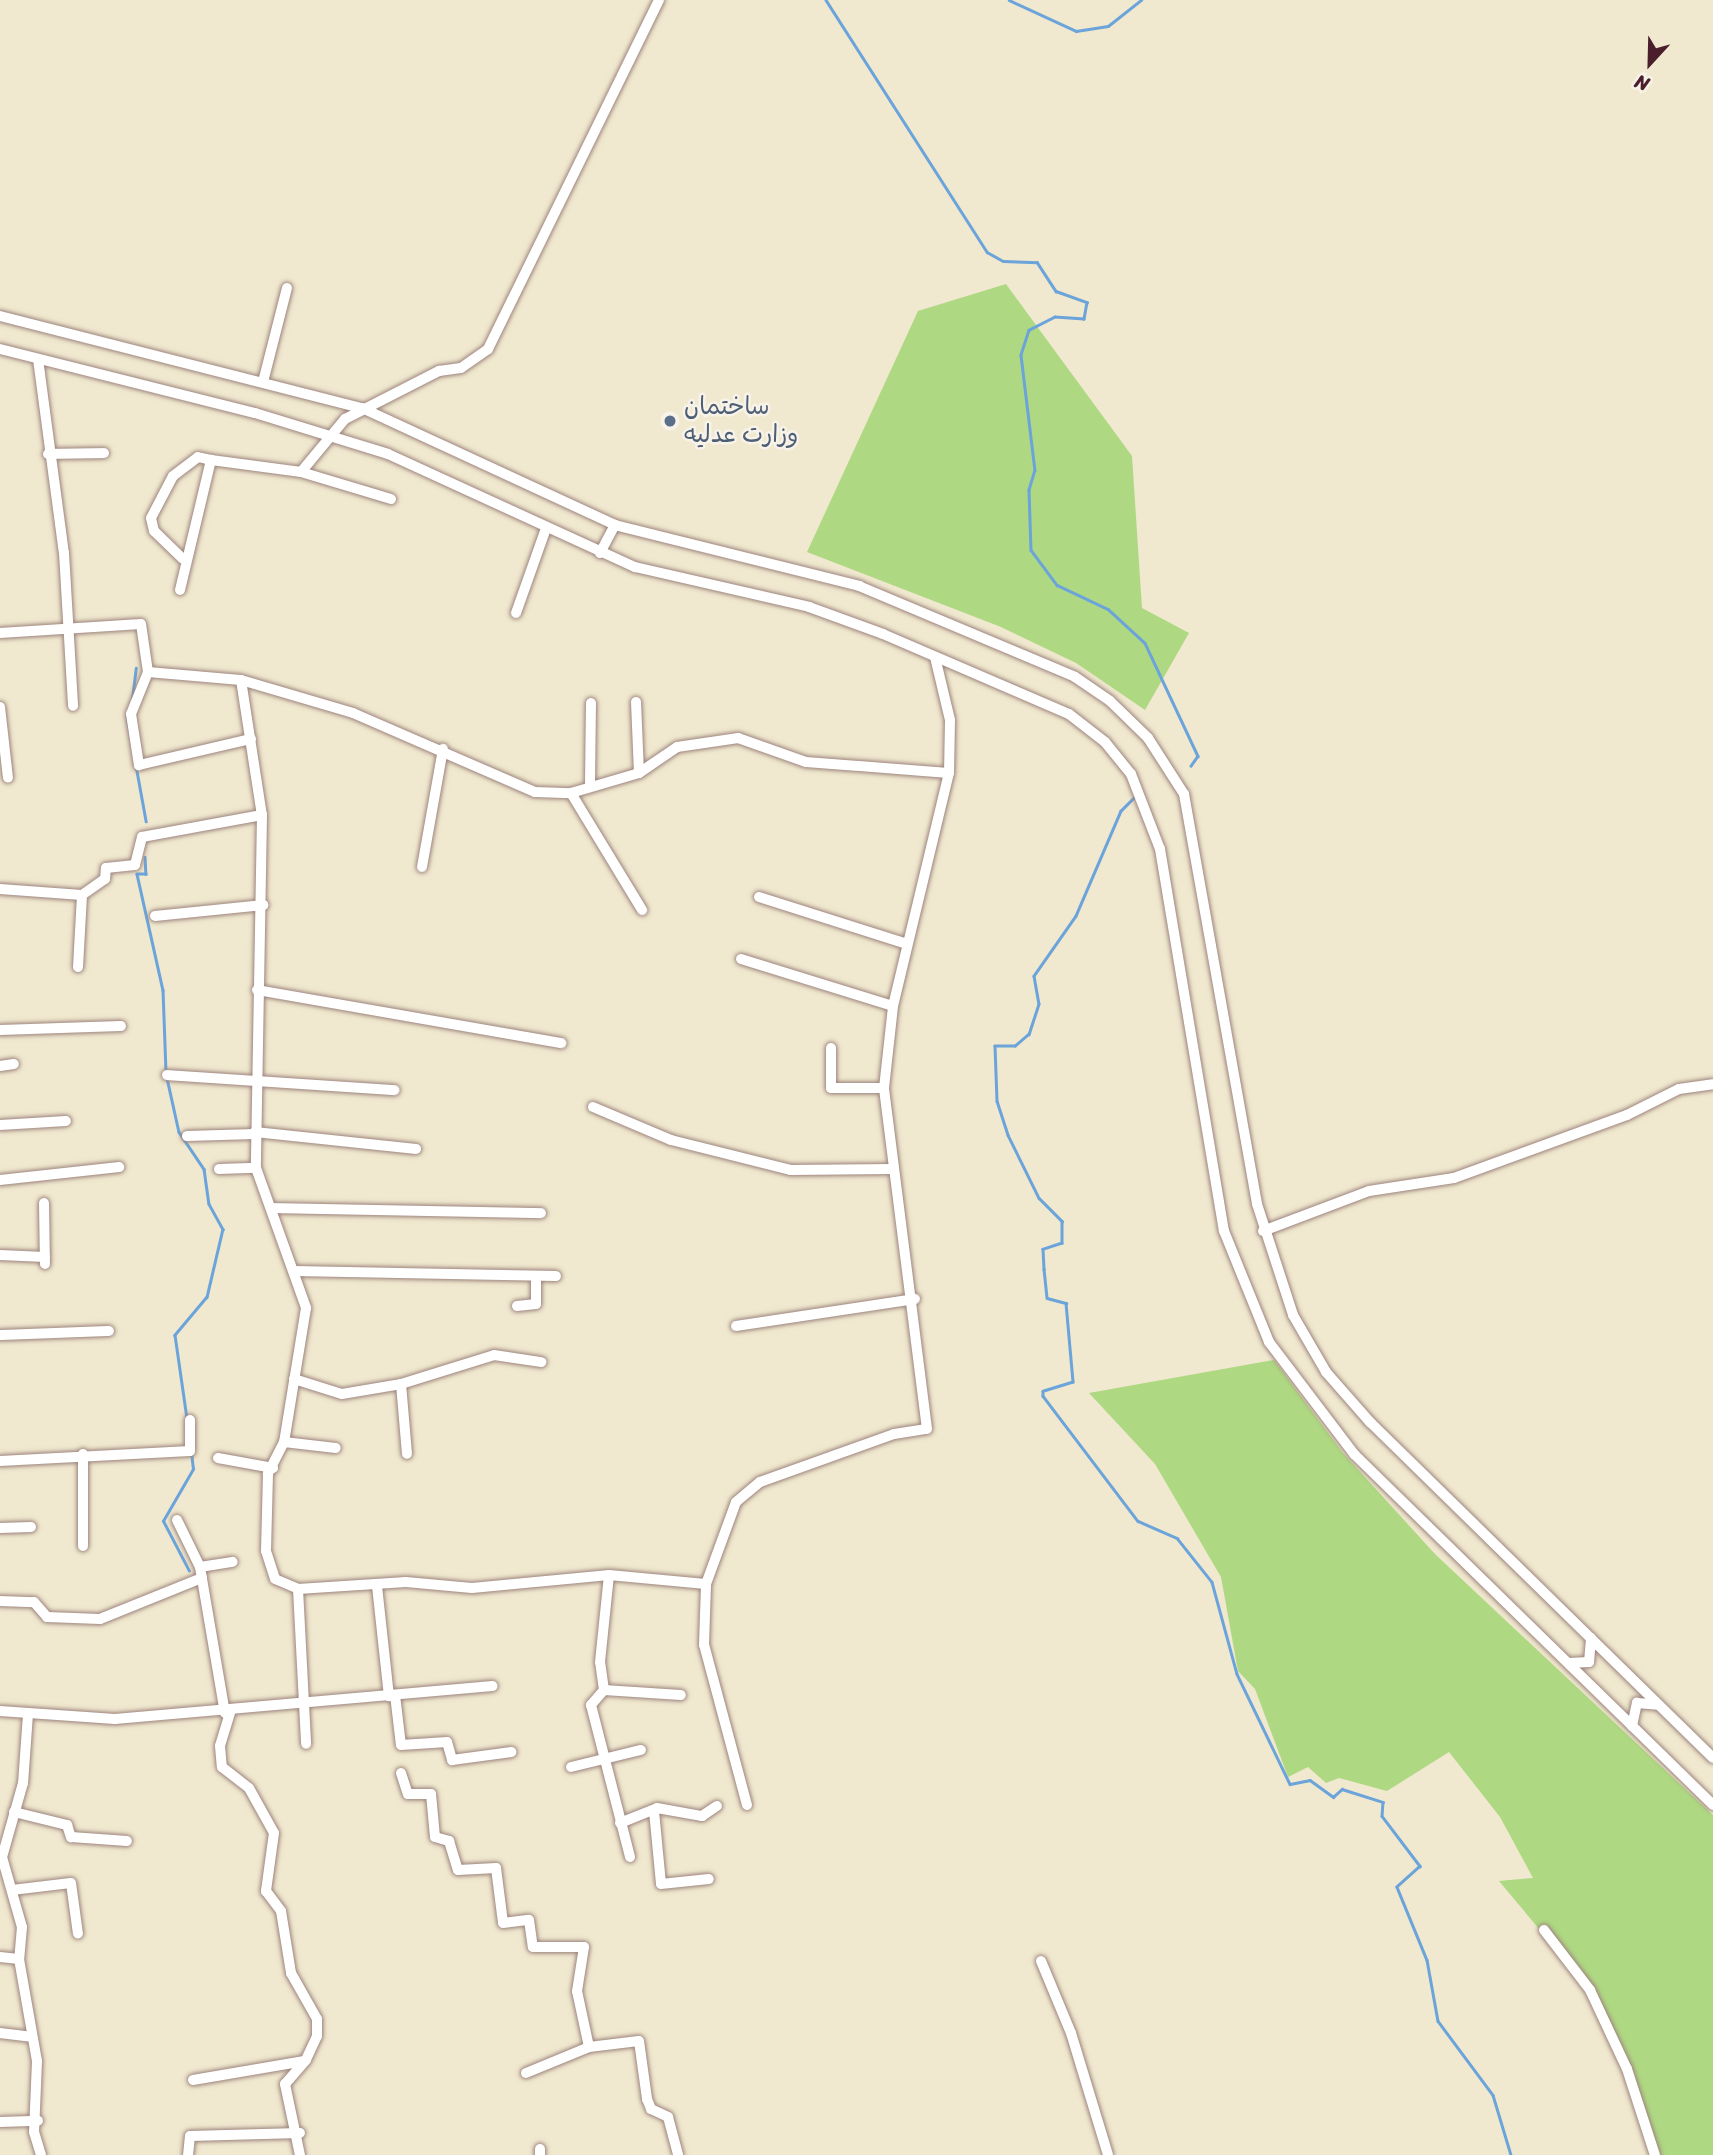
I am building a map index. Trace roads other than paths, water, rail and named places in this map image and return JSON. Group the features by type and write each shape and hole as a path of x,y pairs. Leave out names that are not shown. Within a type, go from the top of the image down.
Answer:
{"street":[{"path":"301,472 327,433 362,408 439,371 461,368 488,349 659,0"},
{"path":"263,383 287,288"},
{"path":"0,316 362,408 615,525 859,586 1075,677 1148,738 1184,794 1192,822 1263,1231 1293,1315 1326,1372 1713,1758"},
{"path":"0,349 327,433 388,454 545,531 600,553 809,607 1069,714 1131,774 1160,849 1224,1231 1243,1290 1278,1354 1354,1454 1713,1805"},
{"path":"38,359 68,624 73,706"},
{"path":"48,454 104,453"},
{"path":"183,559 155,531 152,518 173,476 198,457 301,472 391,499"},
{"path":"180,590 183,559 211,460"},
{"path":"600,553 615,525"},
{"path":"516,613 545,531"},
{"path":"0,633 68,624 135,620 143,629 148,672 131,714 139,765 251,739"},
{"path":"747,1805 711,1680 706,1584 736,1502 760,1482 894,1434 927,1429 915,1299 892,1169 884,1088 893,1006 949,773 950,720 935,657"},
{"path":"148,672 241,680 353,713 443,749 535,792 571,793 590,783 639,773 677,747 738,738 806,762 949,773"},
{"path":"241,680 262,815 263,905 254,1078 256,1168 275,1208 306,1308 284,1441 273,1468 266,1551 275,1578 298,1589 406,1582 472,1588 609,1575 706,1584"},
{"path":"636,702 639,773"},
{"path":"590,783 591,703"},
{"path":"0,707 8,778"},
{"path":"422,867 443,749"},
{"path":"571,793 642,910"},
{"path":"0,888 82,895 104,879 106,868 135,865 142,837 262,815"},
{"path":"78,967 82,895"},
{"path":"759,897 907,944"},
{"path":"155,916 263,905"},
{"path":"740,959 893,1006"},
{"path":"257,990 561,1043"},
{"path":"0,1030 121,1026"},
{"path":"831,1048 831,1088 884,1088"},
{"path":"0,1066 14,1064"},
{"path":"167,1075 254,1078 395,1090"},
{"path":"1263,1231 1369,1191 1454,1178 1627,1115 1679,1089 1713,1084"},
{"path":"593,1107 671,1140 790,1170 892,1169"},
{"path":"0,1125 66,1121"},
{"path":"187,1136 256,1133 416,1149"},
{"path":"0,1180 119,1167"},
{"path":"219,1169 256,1168"},
{"path":"0,1255 45,1260 44,1203"},
{"path":"275,1208 541,1213"},
{"path":"294,1271 556,1276"},
{"path":"517,1307 536,1304 536,1276"},
{"path":"736,1326 915,1299"},
{"path":"0,1335 109,1331"},
{"path":"294,1379 339,1394 401,1384 494,1354 541,1362"},
{"path":"401,1384 407,1454"},
{"path":"0,1461 83,1454 190,1451 190,1420"},
{"path":"284,1441 337,1448"},
{"path":"83,1454 83,1546"},
{"path":"218,1458 273,1468"},
{"path":"177,1520 201,1572 227,1713 220,1746 222,1767 255,1797 274,1833 266,1891 281,1911 291,1973 317,2019 306,2060 285,2084 300,2133 300,2155"},
{"path":"0,1528 31,1527"},
{"path":"0,1601 34,1602 47,1617 100,1619 201,1572 233,1562"},
{"path":"604,1690 600,1662 609,1575"},
{"path":"376,1586 401,1745 447,1742 452,1760 511,1752"},
{"path":"298,1589 301,1700 306,1744"},
{"path":"1566,1663 1589,1662 1591,1638"},
{"path":"0,1711 116,1719 227,1713 301,1700 392,1696 493,1686"},
{"path":"604,1690 681,1695"},
{"path":"604,1690 591,1704 630,1857"},
{"path":"1632,1726 1637,1703 1660,1706"},
{"path":"29,1714 14,1812 2,1857 22,1927 19,1959 31,2036 41,2155"},
{"path":"571,1767 641,1750"},
{"path":"401,1773 408,1794 431,1794 435,1837 449,1839 458,1870 496,1868 503,1923 529,1920 533,1947 584,1947 577,1991 589,2047"},
{"path":"620,1823 654,1811 702,1816 717,1805"},
{"path":"654,1811 661,1884 709,1879"},
{"path":"14,1812 67,1825 71,1837 127,1841"},
{"path":"12,1890 71,1883 78,1934"},
{"path":"1544,1930 1590,1990 1627,2069 1655,2155"},
{"path":"0,1957 19,1959"},
{"path":"1041,1961 1071,2033 1108,2155"},
{"path":"0,2033 31,2036"},
{"path":"526,2073 589,2047 640,2043 647,2099 651,2109 668,2117 678,2155"},
{"path":"193,2080 306,2060"},
{"path":"0,2122 38,2121"},
{"path":"187,2155 190,2136 300,2133"}],"waterway":[{"path":"826,0 987,252 1003,261 1037,262 1056,291 1087,302 1084,319 1055,317 1029,330 1021,355 1035,470 1029,490 1031,550 1057,585 1108,609 1145,643 1198,756 1191,766"},
{"path":"1009,0 1076,31 1108,26 1141,0"},
{"path":"132,699 136,668"},
{"path":"127,716 146,821"},
{"path":"1135,797 1121,811 1076,916 1034,976 1039,1004 1029,1034 1015,1046 995,1046 997,1101 1008,1135 1039,1198 1062,1221 1062,1243 1043,1249 1044,1269 1047,1298 1066,1303 1073,1382 1043,1391 1043,1396 1138,1521 1177,1538 1212,1582 1237,1674 1290,1784 1310,1780 1333,1797 1342,1789 1383,1802 1382,1816 1420,1866 1397,1887 1427,1960 1438,2021 1493,2095 1511,2155"},
{"path":"145,857 146,874 137,874 163,990 166,1072"},
{"path":"167,1078 179,1132 204,1169 209,1204 223,1229 207,1297 175,1335 187,1418"},
{"path":"189,1571 163,1521 193,1469 191,1453"}],"place":[{"name":"ساختمان وزارت عدلیه","path":"670,421"}]}
